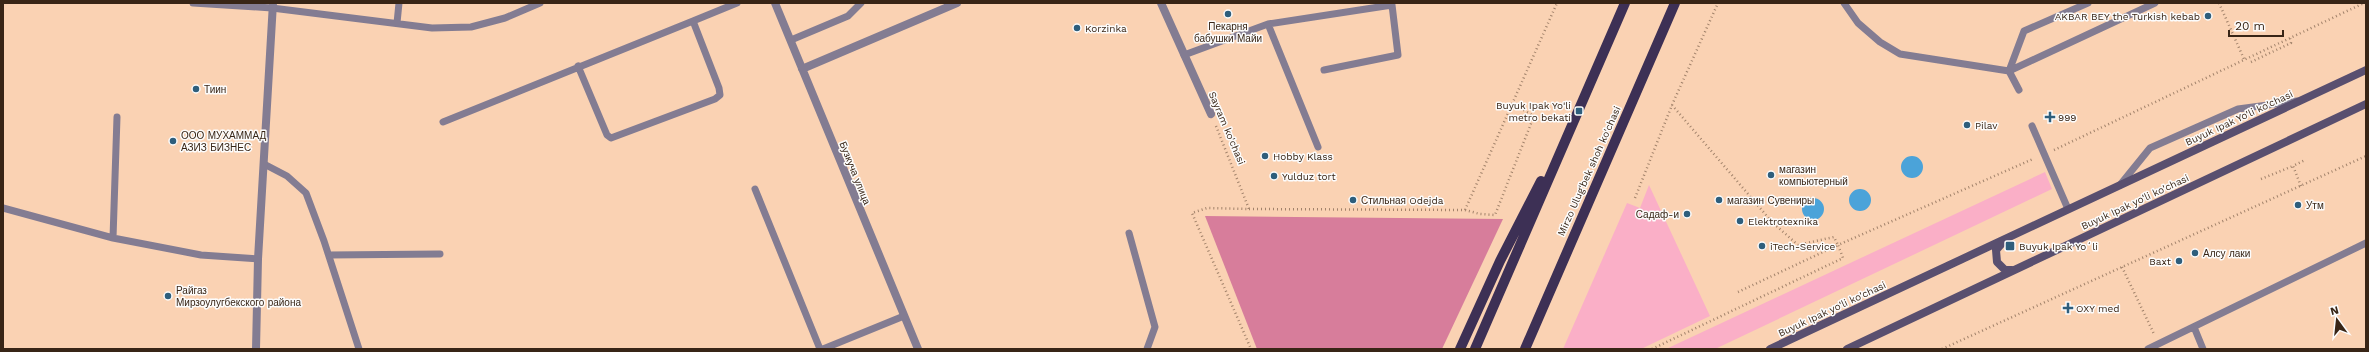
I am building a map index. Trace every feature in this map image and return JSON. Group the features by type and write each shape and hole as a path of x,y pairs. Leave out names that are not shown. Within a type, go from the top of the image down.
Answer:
{"main road":[{"path":"1475,349 1625,3"},
{"name":"Mirzo Ulug'bek shoh ko'chasi","path":"1525,349 1675,3"},
{"name":"Buyuk Ipak Yo'li ko'chasi","path":"2120,185 2366,70"},
{"name":"Buyuk Ipak yo'li ko'chasi","path":"1847,349 2366,104"},
{"path":"1460,349 1500,261 1579,111"},
{"name":"Buyuk Ipak yo'li ko'chasi","path":"1770,349 2120,185"},
{"path":"2007,238 2000,245 1996,256 2000,267 2012,270"},
{"path":"1532,349 1535,326"}],"street":[{"name":"Бузкуча улица","path":"775,3 918,349"},
{"path":"802,69 957,3"},
{"name":"Sayram ko'chasi","path":"1161,3 1211,114"},
{"path":"256,349 258,259 272,6"}],"lane":[{"path":"193,3 272,6 432,28 471,27 505,18 540,3"},
{"path":"397,23 399,3"},
{"path":"443,122 578,66 737,3"},
{"path":"791,40 848,16 861,3"},
{"path":"1844,3 1858,22 1880,42 1900,54 2009,72 2155,3"},
{"path":"2019,90 2009,72 2024,31 2088,3"},
{"path":"1184,54 1268,24 1392,4 1398,55 1324,70"},
{"path":"578,66 607,135 611,138 715,99 720,95 719,88 693,21"},
{"path":"1268,24 1318,147"},
{"path":"2120,185 2150,148 2238,109 2301,100"},
{"path":"113,238 117,117"},
{"path":"2032,126 2068,209"},
{"path":"264,164 287,176 306,193 329,255 359,349"},
{"path":"755,189 821,349 904,316"},
{"path":"3,208 113,238 201,255 258,259"},
{"path":"1129,233 1155,327 1147,349"},
{"path":"2148,349 2366,243"},
{"path":"329,255 440,254"},
{"path":"2194,327 2203,349"}],"path":[{"path":"1465,210 1557,3"},
{"path":"1635,198 1672,105 1718,3"},
{"path":"2219,3 2244,60"},
{"path":"1738,292 1838,245 2044,154 2364,3"},
{"path":"2251,62 2291,43 2290,38"},
{"path":"1251,349 1192,213 1207,208 1465,210 1480,214 1494,215 1534,116 1513,104"},
{"path":"1652,349 1843,258 1834,238 1798,245 1772,222 1672,105"},
{"name":"Sayram ko'chasi","path":"1211,114 1249,209"},
{"path":"1942,349 2366,156"},
{"path":"2262,179 2305,160"},
{"path":"2293,166 2302,186"},
{"path":"2122,268 2159,343"}],"shaded area":[{"path":"2045,172 2052,189 1715,349 1666,349"},
{"path":"1649,185 1710,316 1641,349 1563,349 1627,203 1640,208"},
{"path":"1205,216 1503,219 1442,349 1257,349"}],"water":[{"path":"1908,156 1916,156 1923,163 1923,171 1916,178 1908,178 1901,171 1901,163"},
{"path":"1856,189 1864,189 1871,196 1871,204 1864,211 1856,211 1849,204 1849,196"},
{"path":"1813,198 1821,201 1824,209 1821,217 1813,220 1805,217 1802,209 1805,201"}],"place":[{"name":"Пекарня бабушки Майи","path":"1228,14"},
{"name":"AKBAR BEY the Turkish kebab","path":"2208,16"},
{"name":"Korzinka","path":"1077,28"},
{"name":"Тиин","path":"196,89"},
{"name":"Buyuk Ipak Yo'li metro bekati","path":"1579,111"},
{"name":"999","path":"2050,117"},
{"name":"Pilav","path":"1967,125"},
{"name":"ООО МУХАММАД АЗИЗ БИЗНЕС","path":"173,141"},
{"name":"Hobby Klass","path":"1265,156"},
{"name":"магазин компьютерный","path":"1771,175"},
{"name":"Yulduz tort","path":"1274,176"},
{"name":"Стильная Odejda","path":"1353,200"},
{"name":"магазин Сувениры","path":"1719,200"},
{"name":"Утм","path":"2298,205"},
{"name":"Садаф-и","path":"1687,214"},
{"name":"Elektrotexnika","path":"1740,221"},
{"name":"iTech-Service","path":"1762,246"},
{"name":"Buyuk Ipak Yoʻli","path":"2010,246"},
{"name":"Алсу лаки","path":"2195,253"},
{"name":"Baxt","path":"2179,261"},
{"name":"Райгаз Мирзоулугбекского района","path":"168,296"},
{"name":"OXY med","path":"2068,308"}]}
